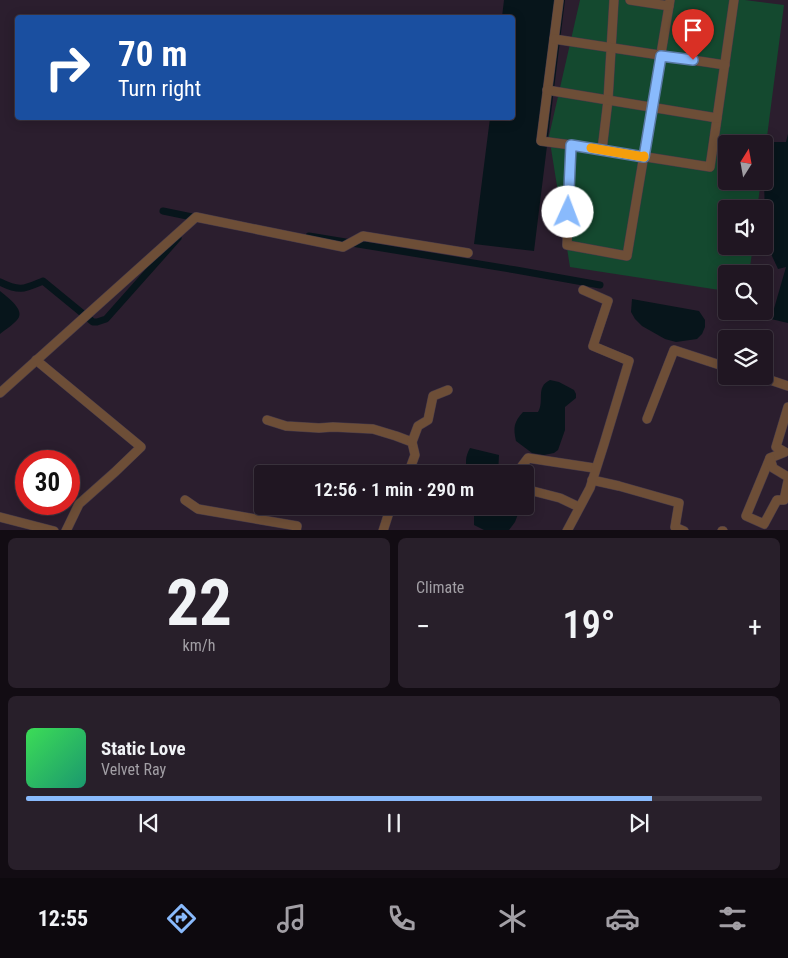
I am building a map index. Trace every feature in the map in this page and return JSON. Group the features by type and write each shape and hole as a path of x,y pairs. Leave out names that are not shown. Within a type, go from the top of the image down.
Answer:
{"street":[{"path":"559,0 541,141 710,167 734,0"},
{"path":"602,150 608,100 614,0"},
{"path":"571,145 567,245 627,256 670,3 630,0"},
{"path":"554,39 725,65"},
{"path":"548,90 717,118"},
{"path":"0,393 196,218 343,247 363,236 468,253"},
{"path":"567,530 592,480 629,361 593,346 608,301 583,290"},
{"path":"647,419 674,350 718,364"},
{"path":"36,360 142,447 78,504 66,530"},
{"path":"773,381 788,386"},
{"path":"411,465 415,455 412,442 418,426 428,420 433,396 448,390"},
{"path":"788,407 776,447 784,452 770,458 746,516 764,524 777,500 784,500 788,481"},
{"path":"267,420 286,426 319,428 333,426 373,430 412,442"},
{"path":"523,465 528,458 594,468"},
{"path":"770,458 773,468 788,477"},
{"path":"592,480 679,503 675,527 684,530"},
{"path":"534,491 560,498 579,507"},
{"path":"185,500 198,509 297,526 296,530"},
{"path":"383,530 388,515"},
{"path":"0,517 54,530"}],"green space":[{"path":"580,0 745,0 784,5 767,135 718,135 718,190 760,190 758,200 718,200 718,255 752,255 750,265 718,265 718,290 570,267 549,136"}],"shaded area":[{"path":"504,0 565,0 534,251 474,244 490,120 515,120 515,15 502,15"},
{"path":"788,134 788,323 773,319 773,312 786,267 778,269 772,256 773,200 764,200 764,190 773,190 773,142 786,142"},
{"path":"0,291 13,302 20,314 16,321 0,334"},
{"path":"632,299 699,311 705,320 702,334 697,339 676,342 665,339 642,326 635,319 631,312"},
{"path":"550,380 559,382 574,390 576,398 565,407 565,430 558,450 544,455 532,453 516,441 515,428 516,422 523,412 538,412 541,403 541,390 545,383"},
{"path":"470,448 499,455 498,465 466,465 467,454"},
{"path":"518,515 509,530 484,530 474,525 474,516"}],"waterway":[{"path":"163,211 197,218"},
{"path":"309,236 600,285"},
{"path":"0,282 12,287 22,288 43,281 93,322 97,322 106,319 178,238"}],"slow traffic":[{"path":"591,148 644,156"}],"route":[{"path":"568,212 571,145 644,157 661,56 693,60"}]}
